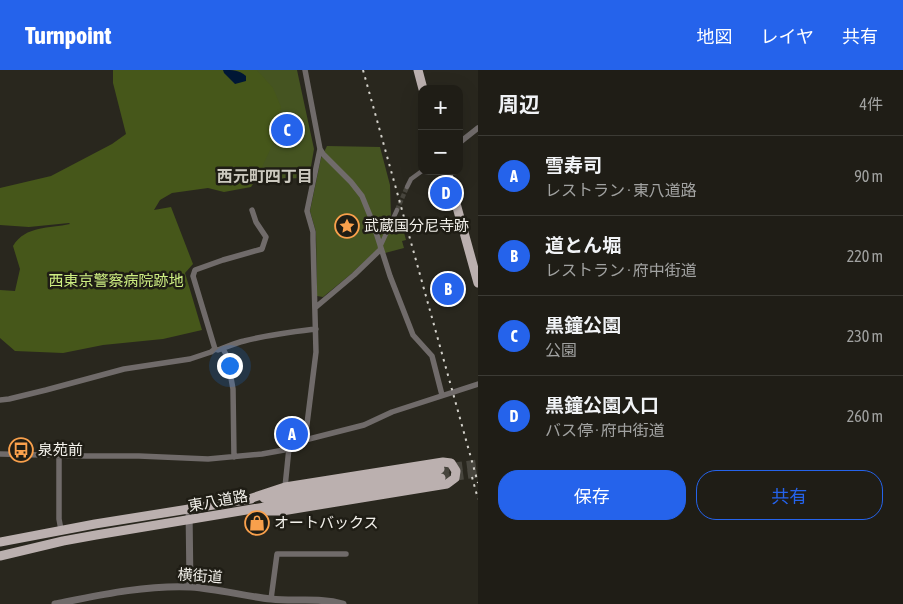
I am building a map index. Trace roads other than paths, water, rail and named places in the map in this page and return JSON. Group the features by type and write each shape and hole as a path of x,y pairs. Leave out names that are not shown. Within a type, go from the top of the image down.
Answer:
{"main road":[{"path":"418,70 423,85"},
{"path":"448,175 474,257 478,283"},
{"path":"239,512 282,511 446,484 455,478 456,471 451,464 443,462 285,487 246,500"},
{"name":"東八道路","path":"0,542 190,508 440,474 367,490 96,535 0,556"},
{"path":"0,551 40,547"}],"street":[{"path":"305,70 320,149 362,196 413,335 432,356 442,395"},
{"path":"463,140 478,128"},
{"path":"305,440 316,352 313,232 307,211 320,149"},
{"path":"407,187 411,179 418,174"},
{"path":"215,349 193,276 195,270 262,249 266,237 256,222 252,210"},
{"path":"316,307 354,275 381,248 397,210"},
{"path":"0,400 124,369 190,359 245,340 316,329"},
{"path":"223,348 228,356 233,389 234,457"},
{"path":"0,454 208,459 262,454 289,448 305,440 364,425 392,412 478,384"},
{"path":"285,487 289,448"},
{"path":"59,456 59,519 61,530"},
{"path":"190,508 190,587"},
{"path":"271,599 277,554 346,554"},
{"name":"横街道","path":"55,604 141,589 190,587 271,599 328,600 343,604"}],"water":[{"path":"223,70 233,70 241,73 246,76 246,81 235,84"}],"tunnel":[{"path":"397,210 407,187"},
{"path":"440,469 478,464"},
{"path":"441,478 478,473"}],"railway":[{"path":"363,70 478,483"},
{"path":"472,477 478,499"}],"place":[{"name":"黒鐘公園","path":"287,130"},
{"name":"黒鐘公園入口","path":"446,193"},
{"name":"武蔵国分尼寺跡","path":"347,226"},
{"name":"道とん堀","path":"448,289"},
{"name":"雪寿司","path":"292,434"},
{"name":"泉苑前","path":"21,450"},
{"name":"オートバックス","path":"257,523"}],"district":[{"name":"西元町四丁目","path":"265,176"}],"park label":[{"name":"西東京警察病院跡地","path":"116,281"}]}
